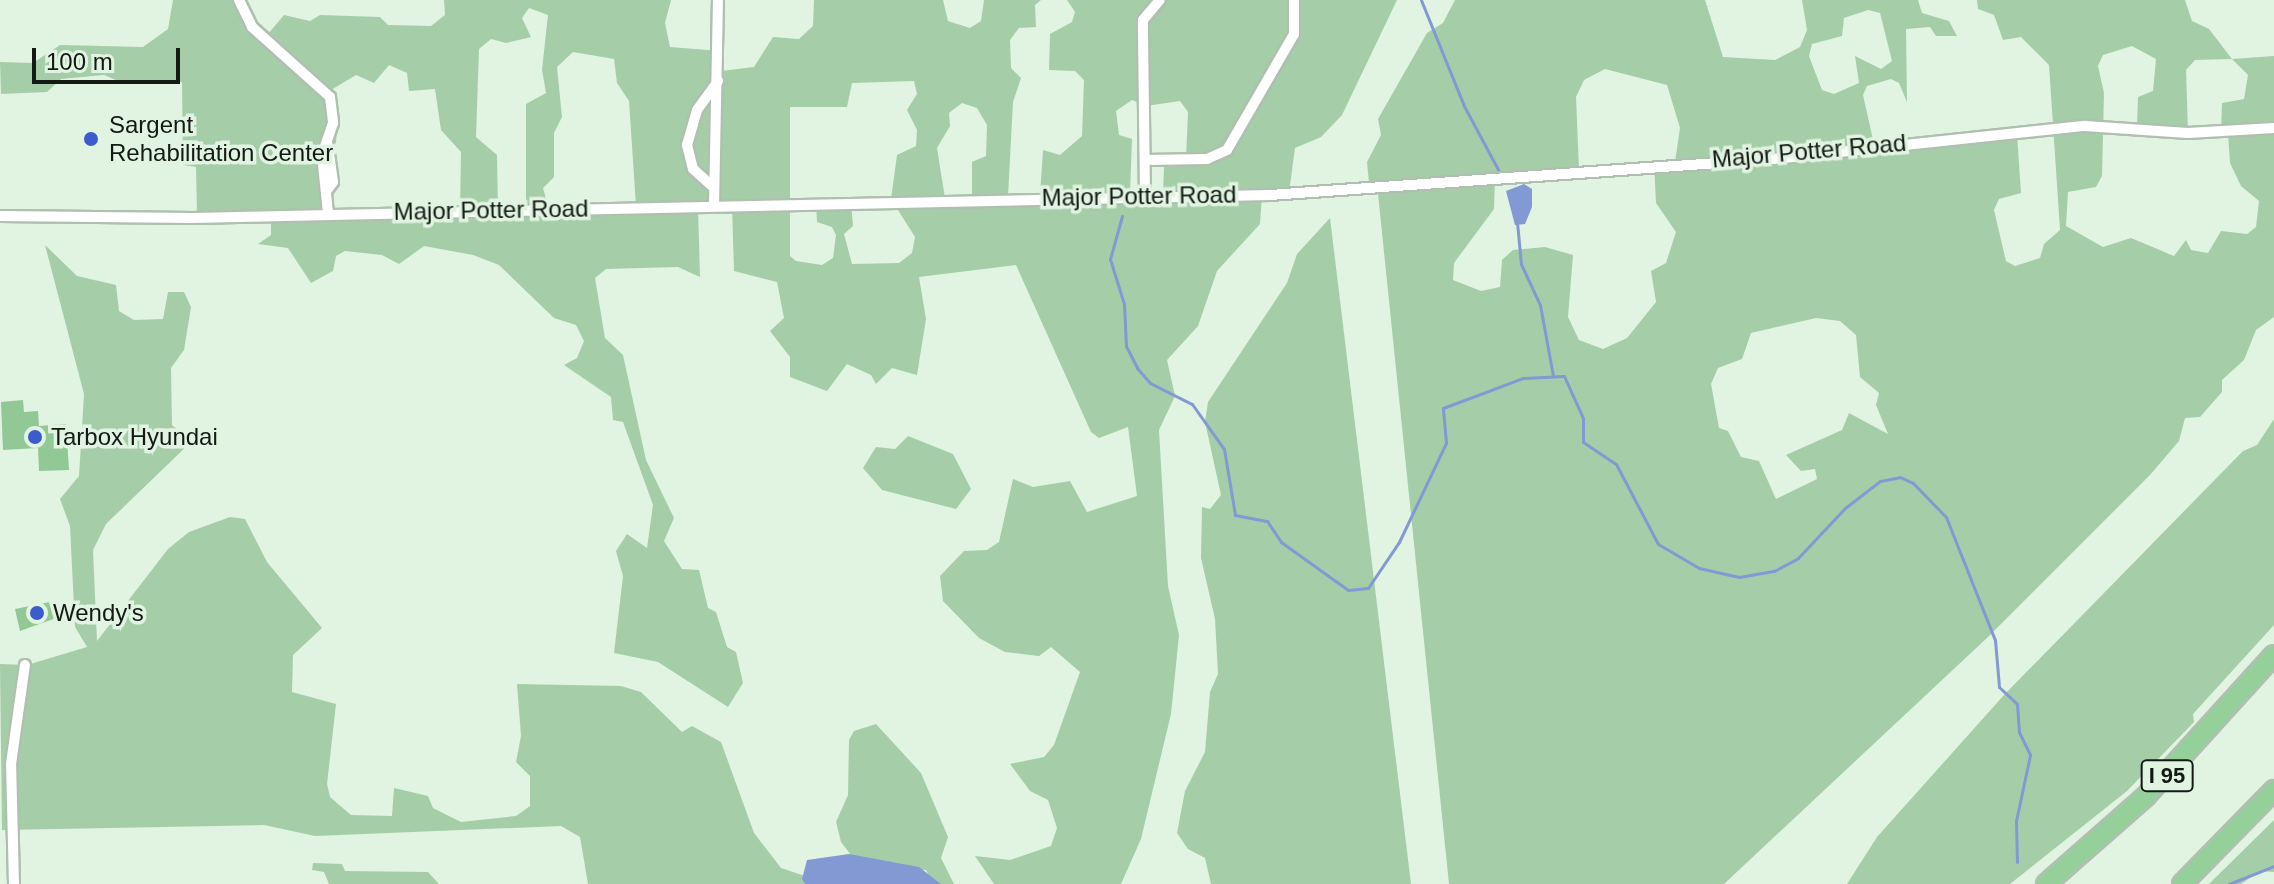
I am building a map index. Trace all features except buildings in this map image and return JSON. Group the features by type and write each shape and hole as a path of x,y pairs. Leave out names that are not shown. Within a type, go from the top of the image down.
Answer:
{"highway":[{"name":"I 95","path":"2046,884 2146,796 2274,655"},
{"path":"2182,884 2274,790"}],"street":[{"path":"239,0 252,27 330,97 328,145 333,182 327,190 328,213"},
{"path":"714,206 712,186 721,75 718,0"},
{"path":"1145,196 1143,20 1160,0"},
{"path":"1146,160 1207,159 1227,150 1294,34 1294,0"},
{"path":"712,186 693,169 687,145 697,110 721,75"},
{"name":"Major Potter Road","path":"0,216 328,213 1270,195 1774,159 2085,126 2216,134 2274,128"},
{"path":"14,884 11,764 25,665"}],"green space":[{"path":"173,0 240,0 248,17 268,34 284,15 310,21 320,15 380,17 388,25 431,26 445,15 444,0 671,0 665,23 670,47 720,51 721,71 754,67 773,37 799,39 813,26 814,0 943,0 948,21 970,28 981,21 984,0 1041,0 1035,5 1036,27 1019,28 1010,40 1011,68 1021,78 1013,102 1008,196 1040,195 1043,150 1060,155 1082,136 1084,80 1075,71 1049,70 1050,34 1072,22 1075,12 1067,0 1397,0 1342,115 1321,137 1295,148 1289,193 1262,195 1260,224 1217,271 1198,326 1167,360 1175,396 1159,430 1168,586 1179,635 1171,714 1141,839 1121,884 994,884 975,856 1010,860 1051,846 1057,828 1048,800 1030,791 1010,764 1044,757 1054,745 1080,672 1051,647 1039,656 1005,652 979,638 943,601 940,576 964,551 987,550 999,542 1013,479 1033,487 1070,481 1087,512 1137,496 1128,427 1099,438 1091,432 1016,265 919,277 926,319 917,375 892,368 876,384 871,375 847,364 827,391 790,377 790,357 770,331 784,318 777,282 734,271 732,206 698,207 700,277 678,267 606,269 595,278 605,338 623,355 646,460 674,518 664,541 682,569 699,570 708,608 716,612 727,647 736,652 743,683 728,707 658,662 614,653 623,576 616,551 627,534 647,548 653,505 623,422 613,420 611,397 564,365 577,358 584,341 576,325 554,318 499,265 473,255 424,246 399,264 382,255 345,251 336,256 333,271 311,283 288,248 258,244 271,235 271,216 197,216 196,167 183,165 182,82 123,83 104,75 61,79 47,92 1,94 0,62 33,63 60,45 143,47 168,29","holes":["529,8 548,15 542,70 546,93 526,104 526,208 498,209 497,155 476,137 479,49 491,39 506,43 531,37 522,18","573,52 614,59 617,83 629,101 636,206 548,206 543,188 554,177 554,133 562,117 557,67","389,65 407,73 409,91 435,89 441,130 461,152 460,210 333,211 337,121 331,90 356,75 374,83","914,81 917,94 907,110 917,130 916,146 897,155 891,199 915,237 912,253 899,263 852,264 844,234 853,226 851,202 816,203 817,222 832,227 836,235 833,258 822,265 796,261 790,256 790,107 847,107 852,83","1132,100 1146,106 1180,101 1188,112 1186,158 1181,166 1164,167 1163,194 1130,194 1132,139 1119,135 1116,111","962,103 977,108 987,125 986,156 972,162 972,197 945,198 937,148 950,126 949,113"]},
{"path":"1455,0 1705,0 1723,57 1775,60 1800,47 1807,30 1802,0 1918,0 1922,13 1949,21 1957,36 1936,36 1930,27 1906,29 1907,102 1899,83 1891,79 1867,86 1863,95 1874,144 2017,134 2021,193 1999,199 1994,210 2006,261 2015,266 2040,258 2044,244 2060,230 2049,65 2021,37 2003,40 1994,15 1978,9 1977,0 2185,0 2192,21 2209,29 2232,59 2274,56 2274,317 2256,330 2244,360 2222,380 2222,392 2200,417 2185,418 2179,441 2150,475 1988,637 1724,884 1449,884 1377,184 1369,183 1367,162 1381,135 1378,119 1427,33 1443,23","holes":["1868,10 1880,13 1892,61 1881,69 1855,56 1859,83 1834,94 1822,90 1809,56 1812,44 1842,36 1844,18","2132,46 2156,59 2153,91 2138,97 2137,127 2188,131 2186,70 2195,60 2232,59 2248,75 2244,99 2222,103 2221,131 2228,134 2230,163 2241,186 2259,201 2256,227 2247,234 2221,231 2208,253 2191,250 2186,240 2174,256 2131,238 2103,247 2066,226 2068,192 2096,187 2102,176 2104,93 2098,66 2103,55","1605,69 1667,85 1680,128 1675,162 1654,163 1656,203 1676,232 1666,263 1651,271 1656,302 1627,338 1603,349 1579,340 1568,317 1573,255 1545,247 1513,250 1502,260 1500,287 1481,291 1453,280 1454,263 1494,209 1495,177 1579,170 1576,97 1584,80","1816,318 1840,321 1856,335 1860,377 1879,393 1876,405 1888,434 1849,413 1842,430 1786,455 1801,471 1815,469 1817,479 1776,499 1759,461 1741,457 1728,431 1719,428 1711,384 1718,368 1742,359 1751,333"]},
{"path":"1330,218 1411,884 1211,884 1205,858 1188,849 1177,833 1185,791 1205,752 1210,692 1218,674 1215,619 1201,558 1202,507 1210,509 1221,495 1205,422 1208,402 1287,283 1297,254"},
{"path":"45,245 77,276 116,285 119,311 134,320 163,319 168,292 184,292 191,307 184,350 171,368 172,425 191,442 106,524 93,550 97,641 168,549 189,532 230,517 245,519 267,562 322,628 293,655 292,692 336,704 327,784 330,797 351,815 392,816 394,788 428,796 433,808 461,822 516,816 530,806 530,776 516,762 521,736 517,684 621,686 641,692 682,732 692,726 721,742 754,833 781,868 805,876 806,884 588,884 580,837 561,826 315,836 264,825 2,830 0,664 27,665 87,647 75,627 70,526 60,499 79,476 84,394"},
{"path":"2274,419 2274,625 2193,714 2194,722 2127,791 2010,884 1847,884 1877,837 2004,695 2243,451 2257,445"},
{"path":"908,436 953,454 971,489 956,509 882,490 863,468 876,447 895,449"},
{"path":"876,724 921,773 948,837 941,858 954,884 933,884 926,870 898,871 851,855 841,842 836,822 848,795 849,740 854,731"},
{"path":"2274,820 2274,872 2260,871 2241,884 2209,884"},
{"path":"313,863 342,864 345,871 428,872 439,884 329,884 324,872 312,870"}],"water":[{"path":"1524,184 1532,189 1532,207 1525,224 1515,225 1506,191"},
{"path":"849,854 919,867 941,884 805,884 802,879 807,860"}],"waterway":[{"path":"1421,0 1464,106 1501,175"},
{"path":"1122,216 1110,259 1124,304 1126,346 1137,368 1150,383 1192,404 1224,449 1235,515 1267,521 1281,542 1348,590 1368,588 1399,542 1446,443 1443,408 1523,378 1564,376 1583,418 1583,442 1616,464 1658,544 1699,568 1739,577 1774,571 1798,558 1845,508 1880,481 1900,477 1913,483 1946,517 1995,640 1999,687 2017,704 2019,732 2030,755 2016,821 2017,862"},
{"path":"1517,222 1521,264 1540,305 1553,376"},
{"path":"2229,884 2274,866"}],"place":[{"name":"Sargent Rehabilitation Center","path":"91,139"},
{"name":"Tarbox Hyundai","path":"35,437"},
{"name":"Wendy's","path":"37,613"}]}
